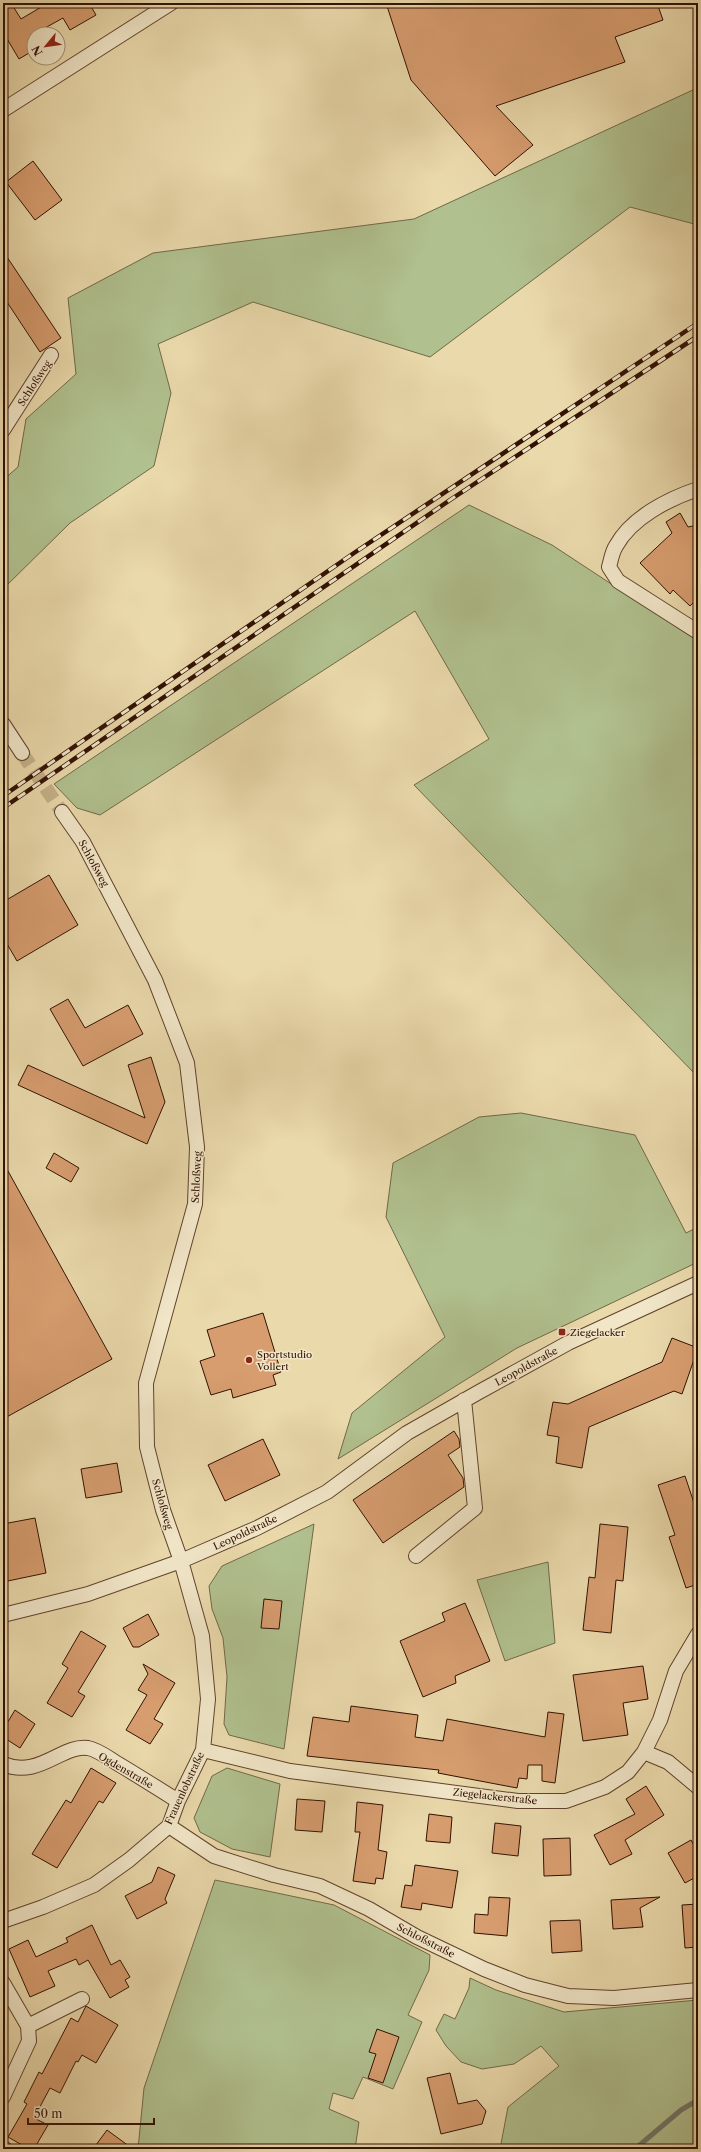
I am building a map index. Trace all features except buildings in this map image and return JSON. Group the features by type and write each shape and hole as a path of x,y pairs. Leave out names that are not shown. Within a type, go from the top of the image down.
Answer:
{"street":[{"path":"3,110 171,3"},
{"name":"Schloßweg","path":"3,430 51,355"},
{"path":"698,489 662,506 630,526 615,547 609,567 618,581 698,632"},
{"path":"3,724 22,753"},
{"name":"Schloßweg","path":"62,812 83,842 155,980 187,1063 197,1147 195,1204 146,1383 147,1447 163,1510 181,1561"},
{"name":"Leopoldstraße","path":"3,1615 88,1594 181,1561 257,1528 327,1492 407,1433 464,1400 568,1343 698,1283"},
{"path":"416,1556 475,1508 464,1400"},
{"name":"Frauenlobstraße","path":"3,1921 43,1907 94,1884 129,1860 169,1826 178,1801 202,1750 208,1699 202,1636 181,1561"},
{"name":"Ziegelackerstraße","path":"202,1750 290,1771 518,1801 566,1801 605,1787 628,1772 644,1752 660,1720 676,1671 698,1634"},
{"name":"Ogdenstraße","path":"3,1764 11,1767 25,1768 43,1763 72,1751 87,1748 108,1758 178,1801"},
{"path":"644,1752 668,1762 698,1787"},
{"name":"Schloßstraße","path":"169,1826 214,1856 274,1875 320,1886 369,1910 417,1937 484,1969 525,1985 568,1996 614,1998 698,1990"},
{"path":"3,1983 28,2026 29,2041 3,2097"},
{"path":"28,2026 82,1998"}],"green space":[{"path":"695,89 698,90 698,225 630,207 430,357 253,302 158,344 171,393 154,466 70,523 3,589 3,480 18,467 26,419 76,374 68,298 153,253 414,219"},
{"path":"469,505 552,545 698,641 698,1077 414,785 489,739 415,611 100,815 77,808 54,784"},
{"path":"521,1113 635,1135 686,1233 698,1227 698,1262 517,1348 338,1459 352,1413 445,1337 386,1217 393,1163 479,1117"},
{"path":"314,1524 284,1749 229,1735 224,1724 227,1677 223,1638 212,1609 209,1586 222,1566"},
{"path":"548,1562 555,1643 505,1661 477,1580"},
{"path":"227,1768 280,1784 270,1857 232,1849 200,1832 194,1818 212,1776"},
{"path":"215,1880 334,1905 430,1955 429,1970 408,2015 422,2022 393,2089 363,2077 353,2099 333,2093 329,2109 359,2122 355,2149 138,2149 144,2088"},
{"path":"470,1978 496,1990 564,2012 698,2000 698,2149 500,2149 508,2107 559,2066 541,2046 514,2064 482,2069 461,2062 446,2046 436,2030 444,2014 455,2019 469,1988"}],"waterway":[{"path":"635,2149 681,2110 698,2100"}],"tunnel":[{"path":"22,753 62,812"}],"railway":[{"path":"3,796 354,553 698,323"},
{"path":"3,808 450,500 698,336"}],"place":[{"name":"Ziegelacker","path":"562,1332"},
{"name":"Sportstudio Vollert","path":"249,1360"}]}
